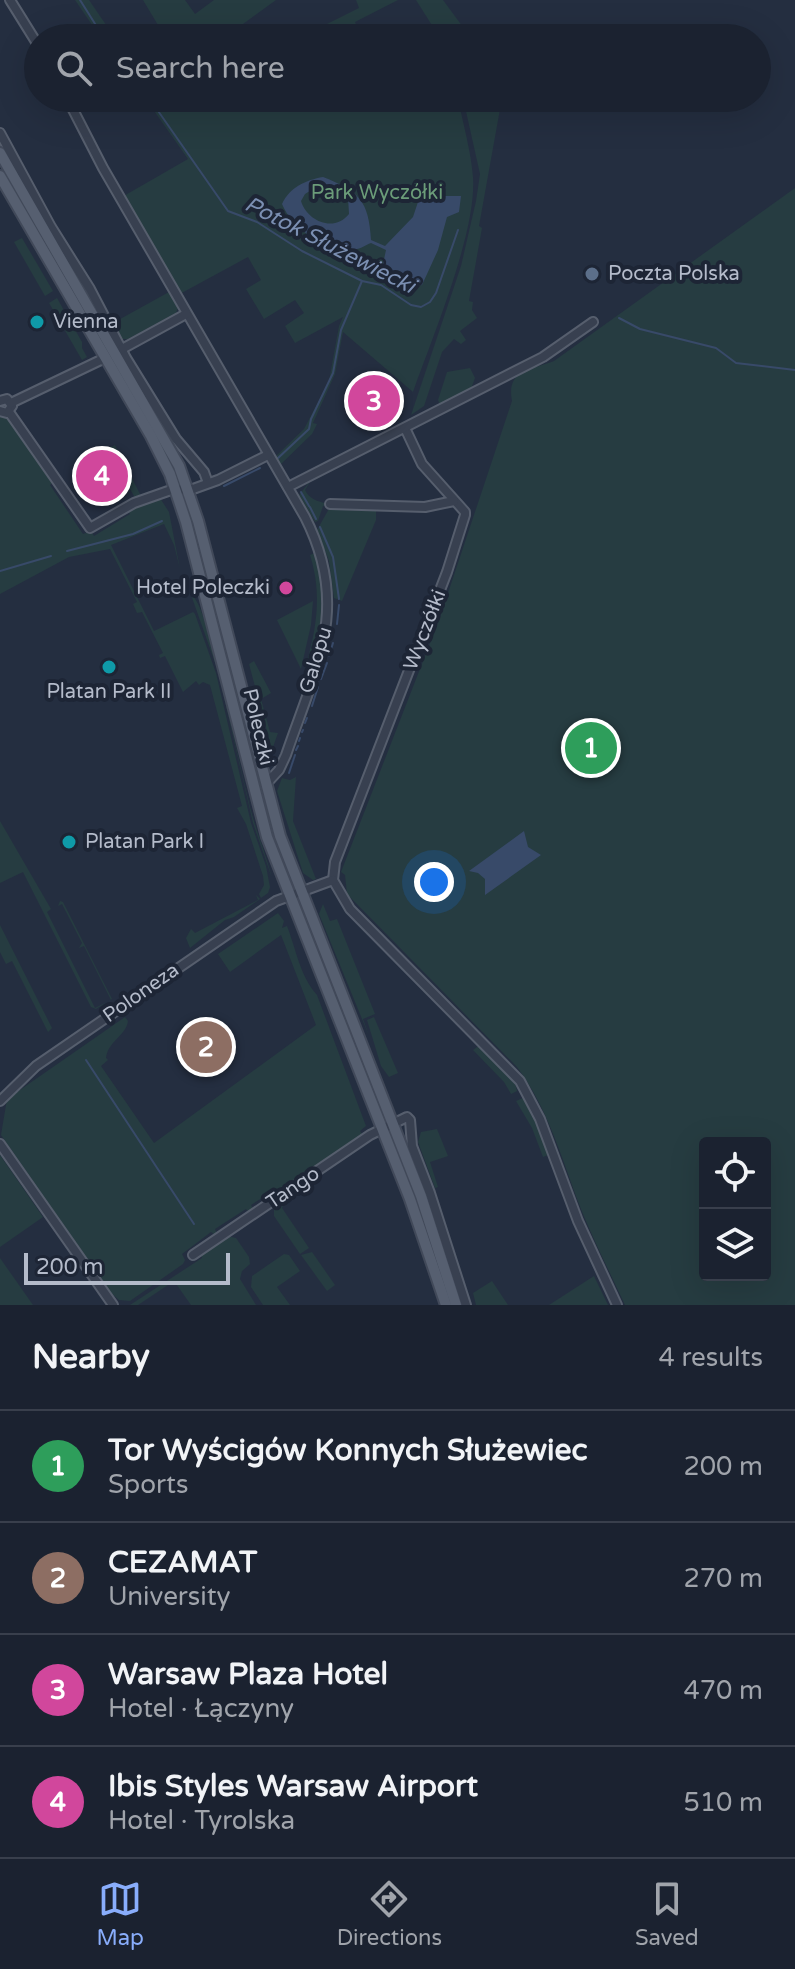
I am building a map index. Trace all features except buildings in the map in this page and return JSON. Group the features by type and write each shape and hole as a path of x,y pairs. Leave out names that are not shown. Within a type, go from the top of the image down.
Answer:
{"main road":[{"name":"Poleczki","path":"0,153 179,466 181,489 267,837 295,894 393,1122 431,1221 456,1305"},
{"name":"Poleczki","path":"0,176 181,489 201,532 295,894 410,1199 446,1305"}],"street":[{"path":"10,0 25,24"},
{"path":"74,112 186,314 288,487 543,357 593,322"},
{"path":"0,133 122,349 176,439 204,472 208,483"},
{"path":"122,349 186,314"},
{"path":"7,409 105,358"},
{"path":"0,400 7,399 7,409 90,528 128,505 208,483 268,455"},
{"path":"330,504 425,507 454,501 422,464 405,428"},
{"name":"Galopu","path":"266,784 279,770 288,749 325,638 329,615 324,561 288,487"},
{"name":"Wyczółki","path":"333,880 335,862 447,572 465,515 454,501"},
{"path":"295,894 333,880 350,909 520,1081 540,1119 578,1221 617,1305"},
{"name":"Poloneza","path":"0,1101 36,1066 270,905 295,894"},
{"path":"393,1122 407,1117 410,1120 412,1146 466,1305"},
{"name":"Tango","path":"193,1255 393,1122"},
{"path":"0,1144 113,1305"}],"green space":[{"path":"75,0 89,0 105,24 91,24"},
{"path":"143,0 185,0 195,14 214,0 276,0 243,24 157,24"},
{"path":"356,0 398,0 356,24 327,24 359,8"},
{"path":"416,0 443,0 461,24 431,24"},
{"name":"Park Wyczółki","path":"155,112 461,112 473,177 468,226 452,285 413,392 343,332 335,374 313,423 317,424 312,434 281,464 275,457 304,429 329,381 343,317 295,343 285,326 304,313 295,300 264,319 246,289 261,280 248,257 178,295 122,197 188,159"},
{"path":"466,112 499,112 469,301 473,302 472,310 477,318 460,331 466,340 461,344 454,339 442,352 424,406 411,415 461,266 480,174"},
{"path":"795,188 795,1305 625,1305 583,1214 547,1120 517,1067 347,894 345,875 341,872 439,620 512,401 513,383 516,377 554,361"},
{"path":"22,238 53,291 45,296 14,242"},
{"path":"169,292 178,308 176,313 128,339 122,339 113,323"},
{"path":"57,298 82,342 87,357 82,360 49,303"},
{"path":"470,368 475,378 471,389 440,405 438,400 447,372"},
{"path":"0,414 10,418 47,476 51,476 54,481 50,485 83,534 91,531 94,536 130,514 128,510 160,498 169,512 180,569 164,524 111,545 154,631 193,612 195,614 216,673 251,823 266,866 270,887 261,898 263,876 246,824 237,808 242,806 210,685 203,682 199,685 196,681 183,692 165,656 160,658 159,655 163,653 142,612 137,613 133,604 137,602 110,549 69,557 0,594"},
{"path":"115,445 141,496 138,498 124,478 118,481 102,451"},
{"path":"311,480 305,490 307,493 328,504 323,506 315,522 299,495"},
{"path":"186,502 290,872 287,873 258,788"},
{"path":"330,507 376,508 376,520 342,601 334,598 329,561 317,530"},
{"path":"315,553 322,612 313,655 308,671 304,672 316,614 316,585 310,555"},
{"path":"190,592 201,611 218,671"},
{"path":"313,601 311,625 301,669 277,620"},
{"path":"254,661 271,693 261,699 270,732 278,733 272,750 249,664"},
{"path":"218,673 250,807 272,878 253,823"},
{"path":"296,777 293,821 316,879 313,880 303,873 277,791 282,778 290,780"},
{"path":"0,821 51,909 47,912 95,1008 108,1002 96,1009 91,1007 23,872 0,883"},
{"path":"256,895 260,899 225,920 190,948 186,938 191,929 195,933 258,900"},
{"path":"60,901 63,902 111,1000 84,946 79,948 82,943 62,904 58,906"},
{"path":"323,904 330,921 337,919 375,1014 363,1019 369,1036 319,914"},
{"path":"278,913 284,921 282,928 287,926 306,979 317,995 366,1126 360,1131 367,1133 278,1193 267,1199 265,1196 251,1205 253,1209 249,1212 246,1209 215,1229 217,1234 211,1232 182,1254 183,1264 130,1301 119,1300 111,1293 1,1135 7,1099 125,1017 127,1026 110,1047 108,1060 101,1066 154,1143 316,1025 281,935 230,972 218,954"},
{"path":"0,925 52,1028 48,1032 12,961 6,964 0,952"},
{"path":"374,1017 398,1073 389,1077 381,1066 367,1020"},
{"path":"482,1047 515,1082 517,1091 511,1094 504,1082 473,1050"},
{"path":"523,1098 528,1100 551,1154 543,1157 532,1128 516,1101"},
{"path":"437,1129 448,1156 430,1162 438,1187 435,1188 418,1142 421,1132"},
{"path":"0,1155 43,1217 0,1247"},
{"path":"284,1203 282,1208 309,1248 300,1254 274,1216 274,1206"},
{"path":"227,1236 236,1238 249,1257 250,1264 242,1271 240,1279 256,1305 191,1305 174,1281 138,1305 130,1305 202,1258 201,1254"},
{"path":"312,1252 335,1285 327,1291 301,1255"},
{"path":"284,1254 289,1255 300,1271 277,1287 290,1305 263,1305 251,1287 252,1276"},
{"path":"0,1258 33,1305 0,1305"},
{"path":"594,1276 608,1305 549,1305"},
{"path":"492,1281 508,1305 476,1305 473,1293"}],"water":[{"path":"323,177 345,187 360,199 368,216 371,240 385,246 413,217 420,196 461,196 459,212 447,217 438,250 422,285 417,286 387,270 383,264 386,250 371,243 356,249 331,246 301,230 282,204 294,189","holes":["321,184 331,186 348,197 349,214 343,220 329,224 315,219 301,201 305,194"]},
{"path":"524,831 528,847 541,855 485,895 485,879 469,871"}],"waterway":[{"name":"Potok Służewiecki","path":"80,0 95,24"},
{"name":"Potok Służewiecki","path":"159,112 228,211 257,222 302,251 362,281 381,285 411,305 421,307 430,302 436,293 458,230"},
{"path":"277,459 309,429 333,373 341,330 362,281"},
{"name":"Potok Służewiecki","path":"619,318 640,329 716,348 736,363 795,370"},
{"path":"224,486 260,468"},
{"path":"301,492 309,506"},
{"path":"310,507 316,519"},
{"path":"67,551 133,534 162,521"},
{"path":"320,527 333,557 339,599"},
{"path":"0,571 51,556"},
{"path":"337,624 339,605"},
{"path":"329,656 333,643"},
{"path":"321,679 327,663"},
{"path":"312,706 318,687"},
{"path":"305,723 307,718"},
{"path":"296,750 298,746"},
{"path":"289,773 295,755"},
{"path":"86,1060 194,1224"}],"place":[{"name":"Poczta Polska","path":"592,274"},
{"name":"Vienna","path":"37,322"},
{"name":"Warsaw Plaza Hotel","path":"374,401"},
{"name":"Ibis Styles Warsaw Airport","path":"102,476"},
{"name":"Hotel Poleczki","path":"286,588"},
{"name":"Platan Park II","path":"109,667"},
{"name":"Tor Wyścigów Konnych Służewiec","path":"591,748"},
{"name":"Platan Park I","path":"69,842"},
{"name":"CEZAMAT","path":"206,1047"}]}
